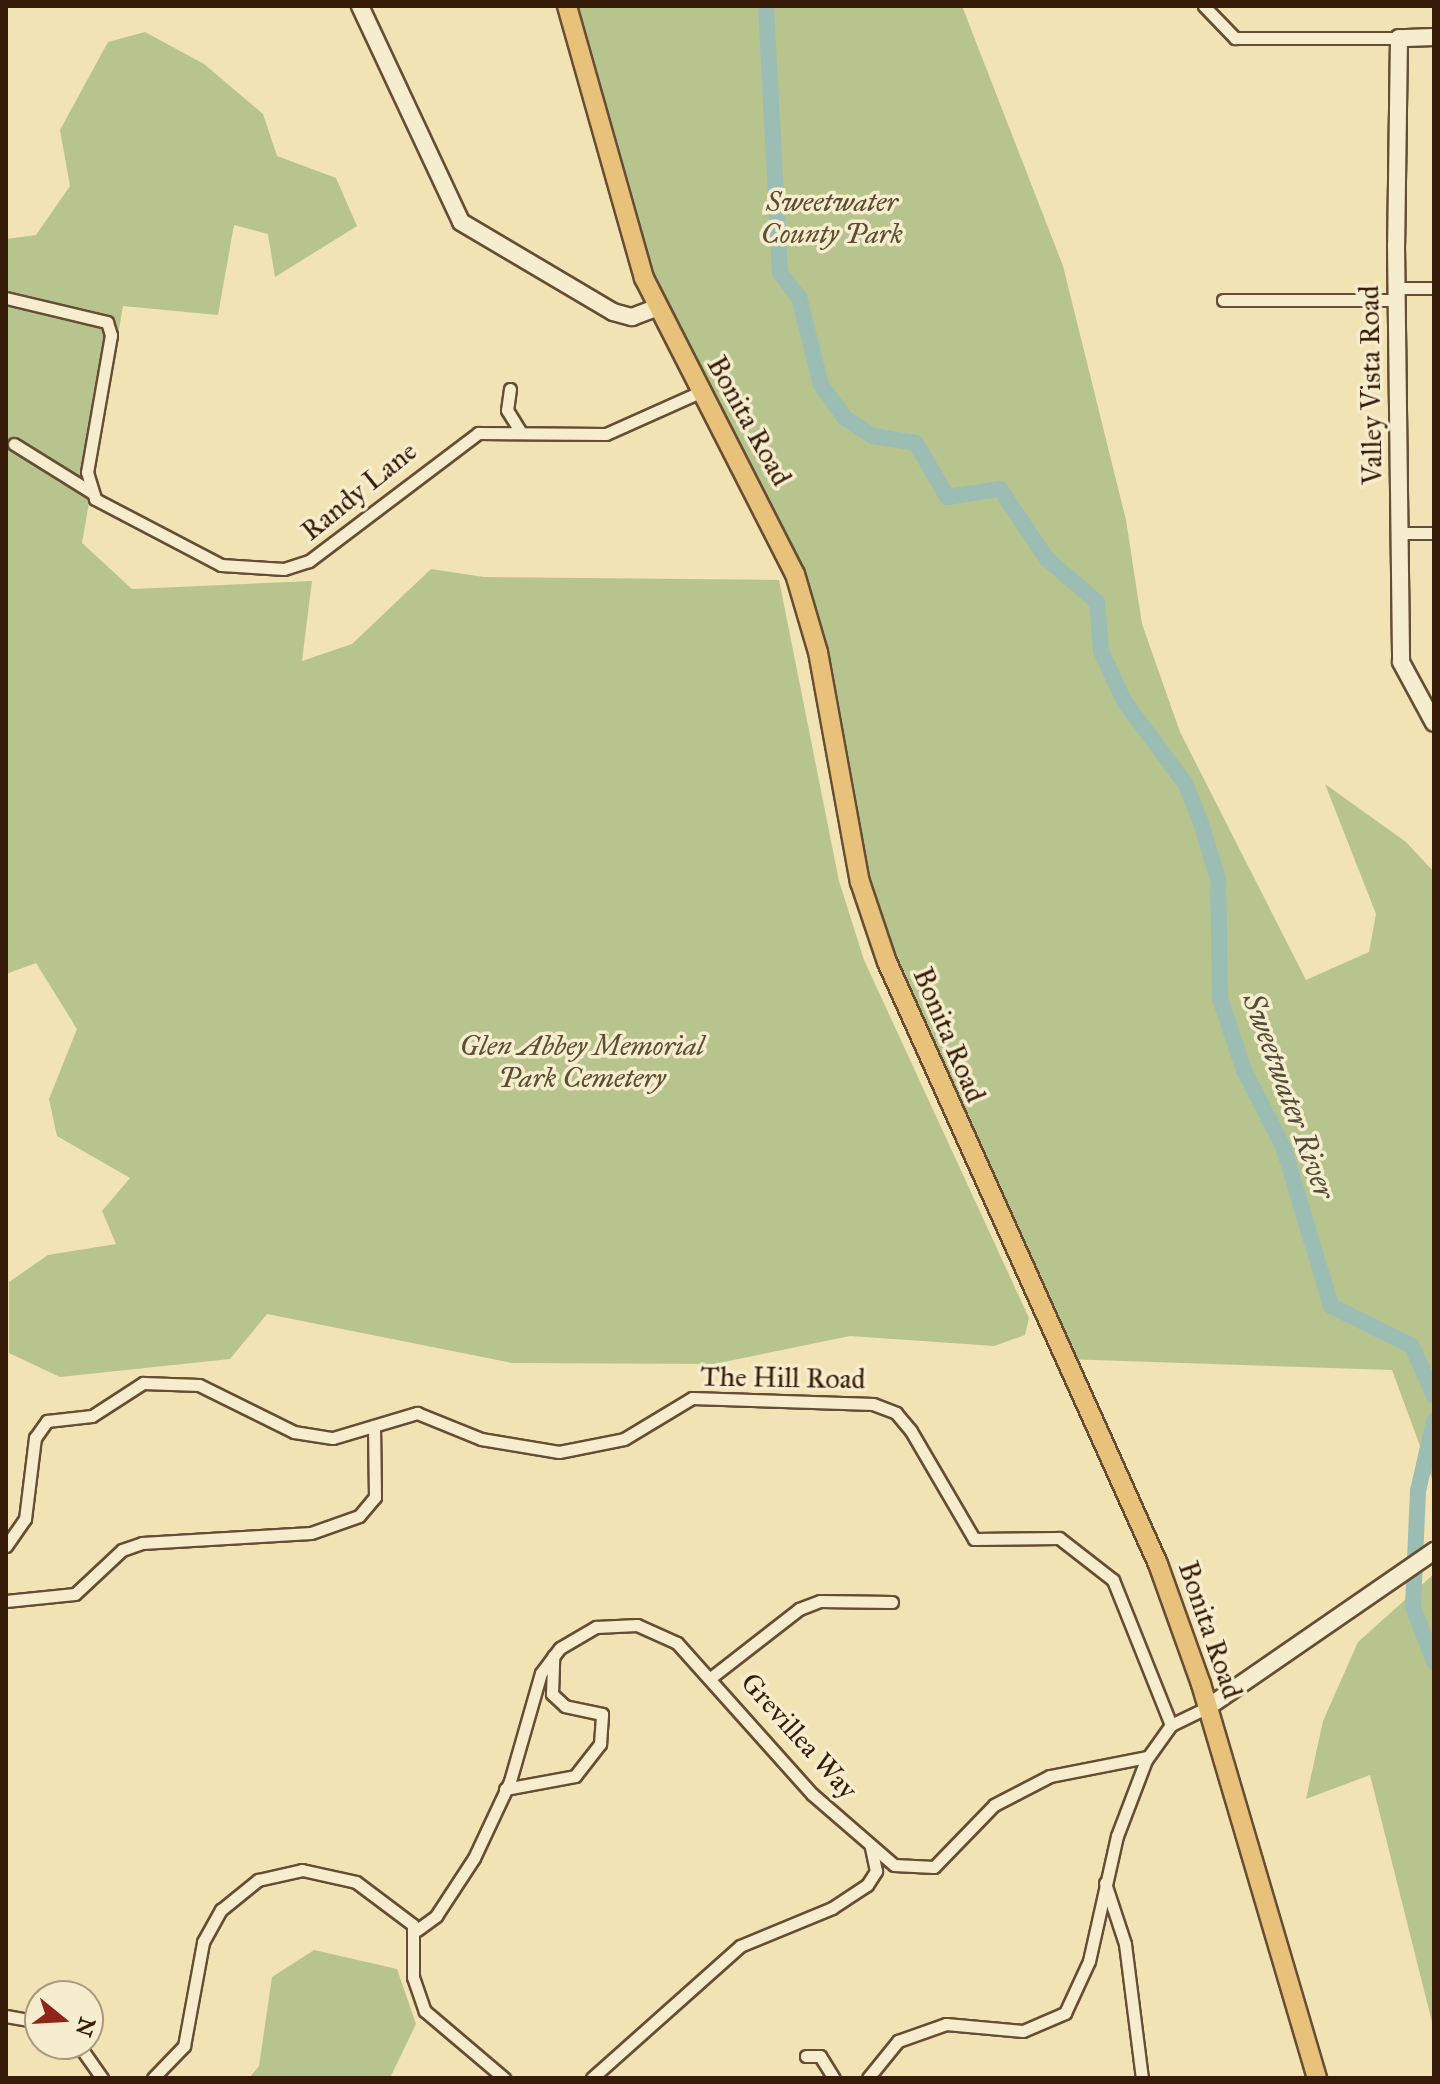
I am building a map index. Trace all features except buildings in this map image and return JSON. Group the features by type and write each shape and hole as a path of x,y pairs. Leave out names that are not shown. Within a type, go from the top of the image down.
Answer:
{"main road":[{"name":"Bonita Road","path":"567,6 656,308 795,574 820,664 854,856 887,962 1158,1564 1208,1707 1317,2078"}],"street":[{"path":"360,6 461,222 613,312 632,317 656,308"},
{"path":"1204,6 1235,38 1434,37"},
{"name":"Valley Vista Road","path":"1399,38 1396,294 1401,662 1434,723"},
{"path":"1223,300 1396,294 1434,288"},
{"path":"6,298 107,322 111,335 87,472 92,492"},
{"path":"510,389 507,410 521,433"},
{"name":"Randy Lane","path":"14,444 92,492 107,509 198,557 284,569 309,561 459,442 486,432 606,434 700,392"},
{"path":"1400,533 1434,533"},
{"name":"The Hill Road","path":"6,1546 25,1519 35,1438 47,1421 92,1416 143,1383 199,1385 294,1432 333,1438 417,1413 481,1439 559,1452 624,1439 692,1398 886,1406 911,1431 974,1539 1059,1538 1113,1580 1171,1725"},
{"path":"6,1601 75,1594 122,1550 142,1543 311,1533 359,1516 375,1497 374,1426"},
{"path":"868,2078 898,2041 946,2024 1023,2031 1065,2013 1089,1961 1105,1883 1147,1757 1171,1725 1208,1707 1434,1551"},
{"name":"Grevillea Way","path":"892,1602 820,1601 799,1609 713,1676 812,1794 894,1865 934,1867 994,1805 1073,1768 1147,1757"},
{"path":"504,2078 425,2011 413,1977 417,1930 467,1869 505,1789 527,1706 553,1655 596,1627 637,1625 668,1636 713,1676"},
{"path":"505,1789 575,1776 600,1744 602,1714 565,1706 552,1694 553,1655"},
{"path":"592,2078 740,1946 832,1908 867,1885 876,1871 868,1843"},
{"path":"153,2078 187,2038 208,1931 229,1901 258,1880 302,1870 336,1874 417,1930"},
{"path":"1105,1883 1125,1944 1142,2078"},
{"path":"806,2056 820,2056 834,2078"},
{"path":"89,2060 102,2078"}],"green space":[{"name":"Sweetwater County Park","path":"567,6 962,6 1063,266 1126,520 1142,624 1180,732 1306,980 1369,952 1376,914 1325,784 1406,842 1434,872 1434,1484 1392,1370 1064,1359 880,943 812,627 656,308"},
{"name":"Glen Abbey Memorial Park Cemetery","path":"145,32 204,64 263,114 277,156 336,178 357,226 275,277 268,234 234,225 218,315 123,306 82,543 132,589 312,581 302,661 352,644 431,569 484,577 779,580 839,881 864,960 1029,1318 1025,1335 994,1346 850,1336 714,1364 512,1363 267,1314 230,1359 60,1377 9,1353 9,1282 48,1255 116,1244 102,1211 130,1178 57,1136 49,1099 77,1029 36,963 6,974 6,239 36,235 70,186 60,130 108,42"},
{"path":"1434,1574 1434,2030 1370,1775 1306,1799 1323,1721 1358,1642"},
{"path":"314,1950 397,1969 416,2024 390,2078 249,2078 259,2066 272,1977"}],"waterway":[{"name":"Sweetwater River","path":"766,6 780,273 799,297 821,385 845,418 873,436 916,443 947,497 1000,489 1047,559 1097,602 1101,651 1124,701 1185,783 1199,817 1218,879 1220,998 1244,1070 1284,1149 1331,1306 1412,1346 1434,1396"},
{"name":"Sweetwater River","path":"1434,1421 1418,1491 1413,1607 1434,1662"}]}
